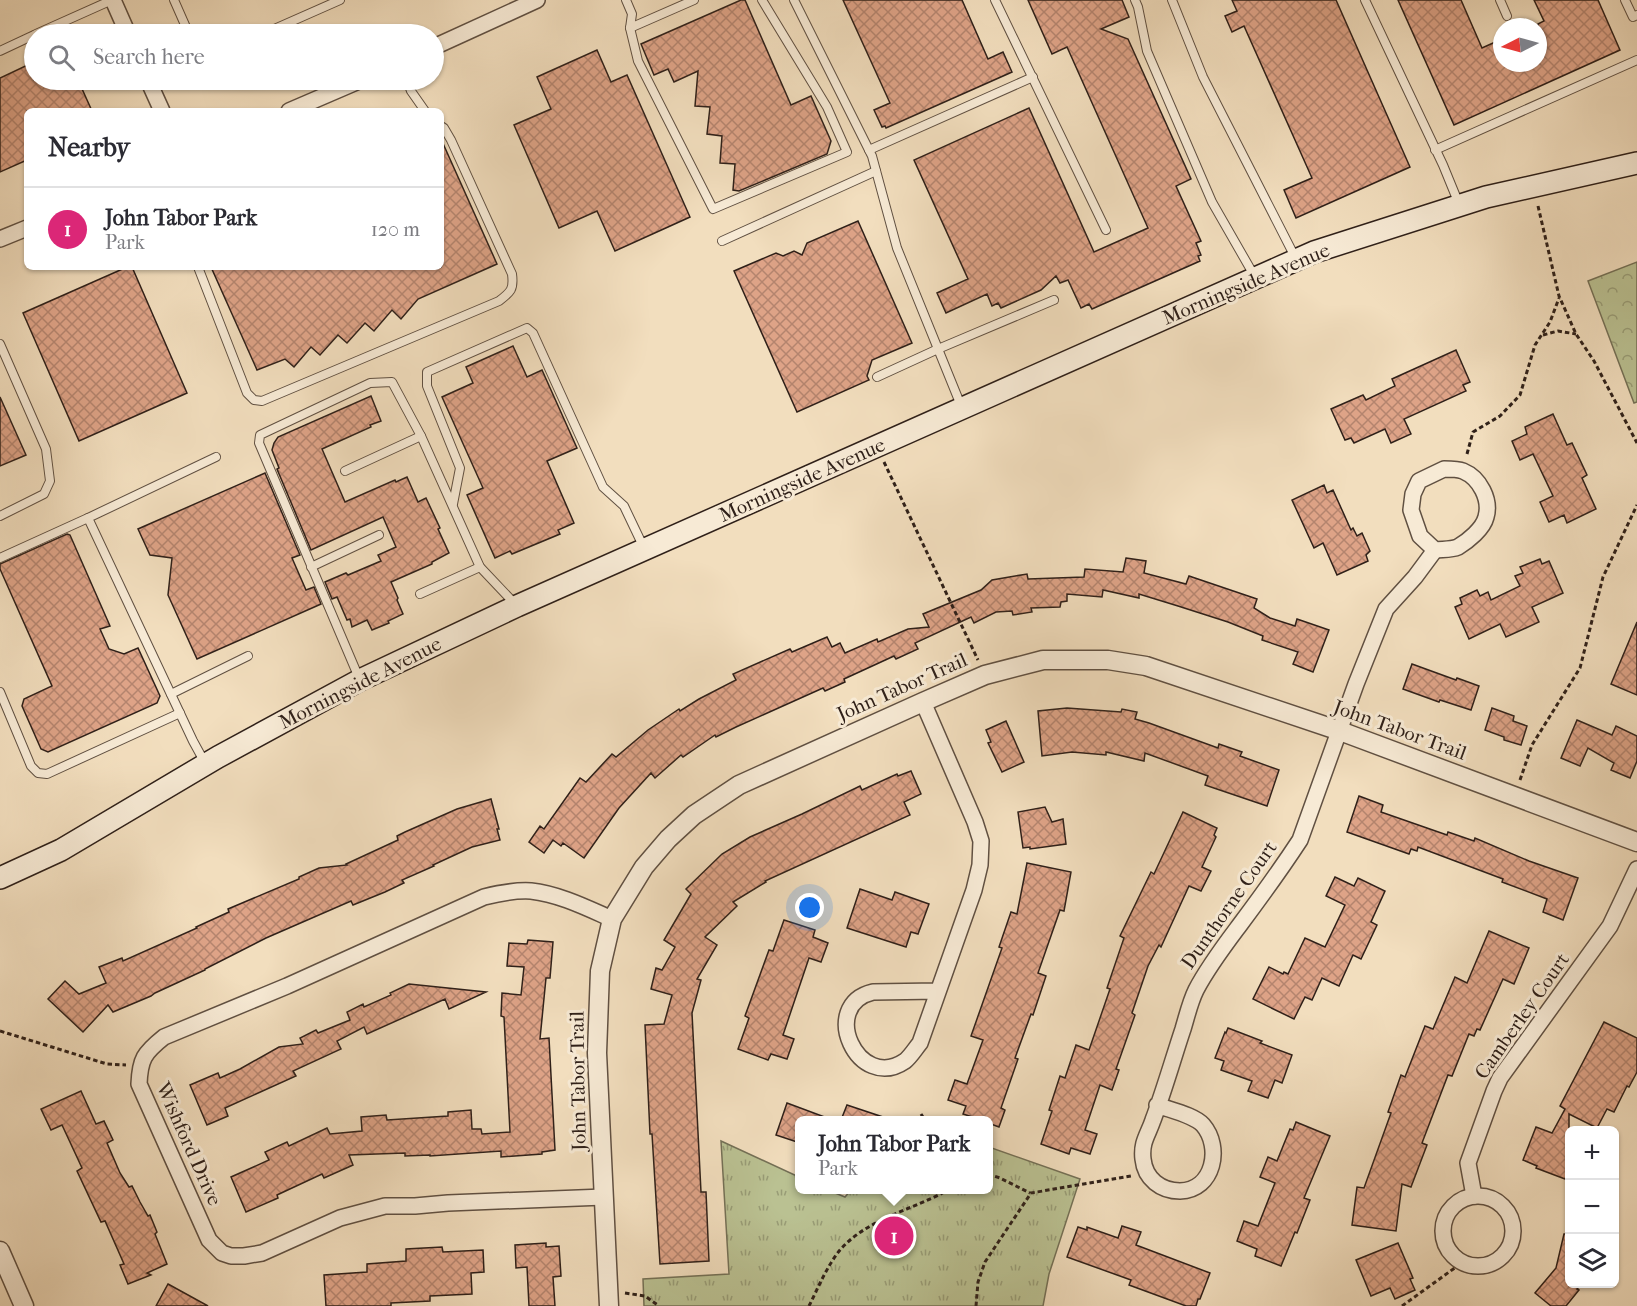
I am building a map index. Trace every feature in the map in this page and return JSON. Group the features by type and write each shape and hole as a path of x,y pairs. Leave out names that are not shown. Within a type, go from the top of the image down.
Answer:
{"main road":[{"name":"Morningside Avenue","path":"0,878 61,850 206,764 360,680 518,606 1314,252 1486,197 1637,163"}],"street":[{"path":"112,0 123,24"},
{"path":"444,42 537,0"},
{"path":"153,90 161,108"},
{"path":"296,108 338,90"},
{"path":"0,239 24,229"},
{"path":"1444,469 1462,470 1476,479 1482,488 1486,498 1486,517 1475,535 1456,548 1435,550 1420,536 1411,510 1413,494 1419,481 1444,469"},
{"name":"Dunthorne Court","path":"1147,1174 1143,1159 1143,1143 1153,1122 1196,991 1224,945 1300,840 1386,609 1415,577 1435,550"},
{"name":"John Tabor Trail","path":"609,1298 597,1011 600,971 612,919 644,867 668,839 694,815 739,785 924,702 985,675 1043,660 1108,660 1146,666 1340,731 1637,842"},
{"path":"924,702 975,822 981,841 980,865 974,890 920,1043 904,1061 892,1066 867,1063 854,1052 846,1031 850,1009 864,994 938,991"},
{"name":"Camberley Court","path":"1474,1196 1468,1163 1500,1078 1610,926 1637,869"},
{"name":"Wishford Drive","path":"604,1197 385,1206 340,1218 262,1253 231,1256 222,1253 209,1240 139,1084 140,1066 148,1049 164,1037 287,986 484,897 501,893 531,891 549,895 612,919"},
{"path":"1147,1174 1154,1183 1161,1187 1176,1191 1188,1190 1204,1183 1212,1164 1211,1143 1203,1125 1195,1119 1158,1105"},
{"path":"1474,1196 1488,1197 1504,1209 1511,1220 1512,1234 1505,1252 1495,1261 1476,1266 1456,1258 1446,1245 1444,1237 1448,1213 1459,1202 1474,1196"},
{"path":"0,1251 24,1306"}],"lane":[{"path":"59,24 112,0"},
{"path":"174,0 185,24"},
{"path":"286,24 340,0"},
{"path":"626,0 633,14 630,28 638,61 713,209 847,152 827,107 762,0"},
{"path":"630,28 694,0"},
{"path":"794,0 869,150 897,248 962,409"},
{"path":"996,0 1106,230"},
{"path":"1135,0 1147,51 1212,202 1256,278"},
{"path":"1172,0 1203,77 1297,260"},
{"path":"1365,0 1460,205"},
{"path":"1500,0 1507,16"},
{"path":"1625,0 1633,18 1637,15"},
{"path":"0,51 24,40"},
{"path":"1435,150 1637,60"},
{"path":"869,150 1033,77"},
{"path":"411,90 423,108"},
{"path":"199,270 247,393 254,400 262,401 499,302 509,294 513,284 512,274 444,128"},
{"path":"722,241 876,171"},
{"path":"877,377 1054,300"},
{"path":"453,506 460,468 427,386 427,372 527,328 533,333 603,487 624,506 644,550"},
{"path":"0,344 46,449 50,482 44,494 0,516"},
{"path":"360,680 259,443 260,435 370,383 392,382 420,436 480,567 518,606"},
{"path":"345,471 420,436"},
{"path":"0,558 216,457"},
{"path":"88,518 206,764"},
{"path":"311,567 379,535"},
{"path":"420,594 480,567"},
{"path":"171,694 248,656"},
{"path":"0,692 31,766 38,773 47,774 180,712"}],"path":[{"path":"1533,186 1559,296 1576,334 1594,361 1637,443"},
{"path":"1462,470 1473,432 1500,416 1520,395 1535,345 1550,322 1559,296"},
{"path":"1541,335 1558,331 1576,334"},
{"path":"877,447 985,675"},
{"path":"1514,796 1532,745 1580,668 1603,577 1637,505"},
{"path":"0,1031 107,1064 140,1066"},
{"path":"993,1176 1031,1194 1147,1174"},
{"path":"809,1306 837,1255 857,1234 939,1194"},
{"path":"976,1306 978,1282 985,1262 1031,1194"},
{"path":"1402,1306 1463,1262"},
{"path":"609,1298 645,1296 659,1306"}],"green space":[{"path":"1637,262 1637,402 1634,403 1588,281"},
{"path":"721,1141 795,1175 795,1194 838,1194 845,1197 848,1194 993,1194 993,1148 1080,1179 1049,1274 1043,1306 644,1306 643,1279 729,1274"}],"building":[{"path":"745,0 791,105 811,96 831,141 827,154 739,191 733,190 735,164 720,163 722,136 707,134 710,107 695,106 698,71 674,82 668,69 654,75 641,44"},
{"path":"843,0 962,0 988,59 1003,52 1012,72 886,128 882,127 874,110 890,103"},
{"path":"1028,0 1122,0 1129,17 1101,29 1128,39 1191,179 1176,186 1201,241 1196,243 1201,255 1198,256 1200,261 1092,309 1089,304 1081,308 1068,280 1060,283 1056,276 1041,290 1001,308 998,303 992,306 987,294 946,313 937,293 968,279 914,160 1029,108 1094,252 1148,228 1067,47 1052,54"},
{"path":"1232,0 1336,0 1410,167 1296,218 1284,190 1312,178 1244,26 1232,32 1225,16 1237,11"},
{"path":"1398,0 1461,0 1482,48 1493,43 1493,72 1547,72 1547,18 1543,18 1534,0 1598,0 1620,50 1454,125"},
{"path":"597,50 611,82 627,75 690,217 615,251 597,211 559,228 514,125 551,109 537,77"},
{"path":"24,67 24,90 83,90 91,108 24,108 24,161 0,172 0,78"},
{"path":"444,146 497,264 418,299 401,319 392,310 374,331 365,323 347,343 338,335 320,355 311,347 294,367 285,359 257,370 212,270 444,270"},
{"path":"858,221 912,343 872,360 867,376 869,380 797,412 734,271 776,253 783,256 794,251 802,255 807,243"},
{"path":"120,270 133,270 187,393 79,441 23,313"},
{"path":"513,346 527,377 542,370 577,448 547,461 574,523 558,530 560,534 512,554 510,551 495,558 467,495 483,488 442,397 473,383 466,367"},
{"path":"1456,350 1470,382 1463,385 1466,391 1404,419 1411,434 1391,443 1385,429 1354,443 1351,438 1345,440 1331,409 1363,395 1366,400 1395,386 1392,379"},
{"path":"371,396 381,421 322,449 345,502 407,477 418,502 426,498 449,553 432,564 391,582 403,614 372,630 367,620 352,627 337,597 332,599 325,582 381,561 378,555 396,547 383,517 311,550 277,469 279,468 272,450 278,437"},
{"path":"0,397 26,455 0,466"},
{"path":"1553,414 1567,445 1572,443 1587,475 1582,478 1596,509 1567,523 1564,515 1549,522 1540,502 1553,496 1533,454 1520,460 1512,441 1527,434 1525,427"},
{"path":"265,473 300,555 292,558 306,590 314,587 321,604 197,659 168,595 172,558 150,555 138,529"},
{"path":"1324,485 1327,493 1333,490 1351,530 1353,528 1357,536 1362,533 1370,551 1366,555 1368,561 1337,575 1323,543 1314,548 1292,500"},
{"path":"67,534 70,535 110,626 100,629 109,649 124,654 138,648 160,696 157,703 48,752 41,749 22,706 24,699 52,686 0,569 0,564"},
{"path":"1126,558 1146,561 1144,573 1186,584 1189,576 1257,599 1254,608 1270,618 1295,626 1297,619 1329,630 1313,672 1293,664 1298,652 1262,640 1263,636 1228,622 1178,606 1139,594 1139,598 1103,590 1102,597 1067,594 1067,601 1061,602 1060,607 1031,608 1032,612 1013,615 1012,611 996,612 974,623 971,617 915,643 918,649 896,659 894,656 844,679 845,682 825,691 823,688 716,737 715,735 683,757 681,755 655,778 651,773 619,808 584,858 563,843 561,846 553,840 544,853 529,842 540,826 544,829 580,778 586,782 612,754 616,757 648,730 679,709 680,711 736,680 733,674 790,649 792,652 827,637 832,647 840,643 845,653 908,629 929,627 923,614 981,590 992,580 1027,574 1028,579 1084,577 1085,569 1123,572"},
{"path":"1540,559 1542,564 1549,561 1563,593 1532,607 1539,622 1506,637 1500,624 1469,639 1455,607 1462,604 1460,598 1477,590 1480,596 1488,592 1491,600 1520,586 1515,576 1523,573 1520,567"},
{"path":"1637,622 1637,695 1611,684"},
{"path":"1412,664 1479,686 1471,710 1403,689"},
{"path":"1067,708 1121,712 1122,709 1137,712 1135,719 1218,748 1219,744 1242,752 1240,756 1279,770 1267,806 1205,785 1208,776 1145,753 1144,761 1106,752 1106,755 1072,752 1042,756 1038,711"},
{"path":"1492,708 1514,716 1513,721 1527,726 1521,745 1504,740 1504,737 1485,730"},
{"path":"1577,720 1612,735 1616,726 1637,736 1637,761 1630,778 1611,770 1614,763 1588,748 1580,766 1561,758"},
{"path":"1006,721 1024,762 1002,772 988,743 991,742 986,730"},
{"path":"911,771 921,794 904,802 910,815 765,881 733,902 737,906 705,937 717,945 697,979 701,980 692,1013 701,1192 706,1192 709,1261 660,1264 652,1134 650,1134 645,1025 664,1024 672,995 651,989 656,968 662,970 675,947 664,940 691,894 686,889 722,854 750,837 860,786 862,790 897,774 898,776"},
{"path":"1359,796 1383,805 1381,812 1447,835 1448,832 1474,841 1475,838 1529,861 1578,878 1563,920 1543,912 1547,899 1502,882 1503,879 1418,847 1417,851 1411,849 1409,854 1347,832"},
{"path":"491,799 500,840 472,847 402,880 404,883 385,892 353,905 351,901 266,938 205,970 113,1012 108,1005 83,1032 48,999 65,981 79,994 106,983 99,967 122,958 123,961 197,928 229,912 228,909 299,879 319,868 347,865 398,840 397,836 405,832 457,809"},
{"path":"1045,807 1052,822 1063,819 1066,844 1023,848 1018,812"},
{"path":"1183,812 1217,828 1214,835 1216,837 1202,867 1211,871 1201,891 1189,886 1161,947 1159,945 1148,966 1132,1013 1135,1015 1116,1069 1119,1070 1112,1090 1100,1085 1085,1130 1097,1134 1090,1154 1071,1148 1069,1154 1041,1144 1060,1076 1065,1078 1076,1045 1089,1050 1110,989 1107,988 1124,938 1120,936 1151,872 1154,874"},
{"path":"1027,863 1071,872 1064,911 1060,910 1038,973 1046,976 1015,1058 1018,1059 1001,1108 1005,1110 999,1127 993,1125 993,1116 963,1114 966,1106 948,1100 955,1080 967,1084 983,1040 971,1036 1002,948 999,947 1011,912 1017,914"},
{"path":"1335,877 1354,886 1358,878 1385,891 1371,922 1377,925 1361,959 1353,955 1339,986 1322,978 1312,1000 1305,997 1294,1019 1253,999 1269,967 1288,974 1305,938 1325,947 1345,905 1326,896"},
{"path":"860,889 892,900 895,892 929,904 918,934 911,932 906,947 847,928"},
{"path":"784,920 815,930 813,937 828,943 821,962 809,958 783,1035 794,1039 787,1059 771,1054 768,1060 738,1049 749,1018 745,1016 769,950 773,951"},
{"path":"1489,931 1529,948 1514,984 1503,979 1480,1030 1477,1029 1474,1036 1469,1034 1452,1076 1448,1075 1422,1143 1427,1145 1411,1187 1402,1184 1396,1231 1352,1225 1357,1187 1364,1188 1391,1113 1388,1112 1401,1075 1405,1077 1425,1026 1433,1029 1455,977 1467,983"},
{"path":"528,940 553,942 550,978 546,978 540,1039 549,1038 555,1150 542,1152 542,1154 501,1157 501,1151 430,1156 405,1156 405,1153 349,1155 353,1165 324,1178 322,1174 246,1212 231,1177 269,1160 265,1152 287,1142 289,1146 327,1128 330,1134 362,1131 361,1117 386,1115 387,1120 448,1116 448,1112 471,1110 472,1129 481,1129 482,1134 510,1132 504,1017 501,1016 502,993 521,995 524,967 507,966 509,943 527,944"},
{"path":"409,984 486,992 449,1009 445,999 367,1034 364,1027 337,1041 341,1049 293,1071 296,1076 225,1108 228,1116 207,1125 190,1085 218,1073 220,1078 279,1047 303,1044 300,1038 316,1030 318,1033 350,1020 347,1012 391,995 390,993"},
{"path":"1604,1022 1637,1038 1637,1072 1614,1112 1607,1109 1598,1126 1593,1126 1569,1114 1569,1126 1565,1126 1565,1179 1536,1168 1537,1166 1523,1160 1536,1127 1552,1133 1565,1109 1560,1106"},
{"path":"1228,1028 1292,1055 1282,1083 1275,1080 1268,1098 1248,1091 1252,1081 1221,1070 1224,1061 1215,1058"},
{"path":"81,1091 96,1124 104,1121 113,1140 107,1143 120,1173 129,1187 132,1186 148,1216 150,1215 167,1264 147,1273 151,1275 128,1284 120,1265 124,1264 105,1221 101,1222 77,1171 82,1168 62,1125 51,1130 41,1109"},
{"path":"787,1103 822,1116 795,1116 795,1141 776,1135"},
{"path":"847,1105 880,1116 843,1116"},
{"path":"1296,1122 1330,1136 1304,1198 1310,1200 1281,1266 1255,1256 1257,1249 1237,1241 1244,1221 1258,1226 1275,1183 1260,1177 1268,1157 1277,1161 1290,1129 1293,1130"},
{"path":"1122,1226 1141,1232 1136,1245 1210,1273 1196,1306 1186,1306 1129,1285 1131,1280 1067,1257 1078,1227 1087,1230 1087,1227 1118,1238"},
{"path":"1565,1234 1565,1288 1578,1288 1579,1290 1566,1306 1551,1306 1535,1293 1556,1268"},
{"path":"546,1243 546,1247 559,1246 561,1276 553,1277 555,1306 529,1306 527,1267 516,1268 515,1245"},
{"path":"1398,1243 1413,1278 1410,1279 1415,1290 1395,1299 1390,1288 1371,1296 1356,1260"},
{"path":"442,1247 443,1252 483,1250 484,1272 471,1273 472,1294 430,1296 430,1301 391,1303 391,1306 326,1306 324,1275 367,1272 367,1264 406,1261 406,1249"},
{"path":"168,1284 208,1306 156,1306"}],"place":[{"name":"John Tabor Park","path":"894,1236"}]}
